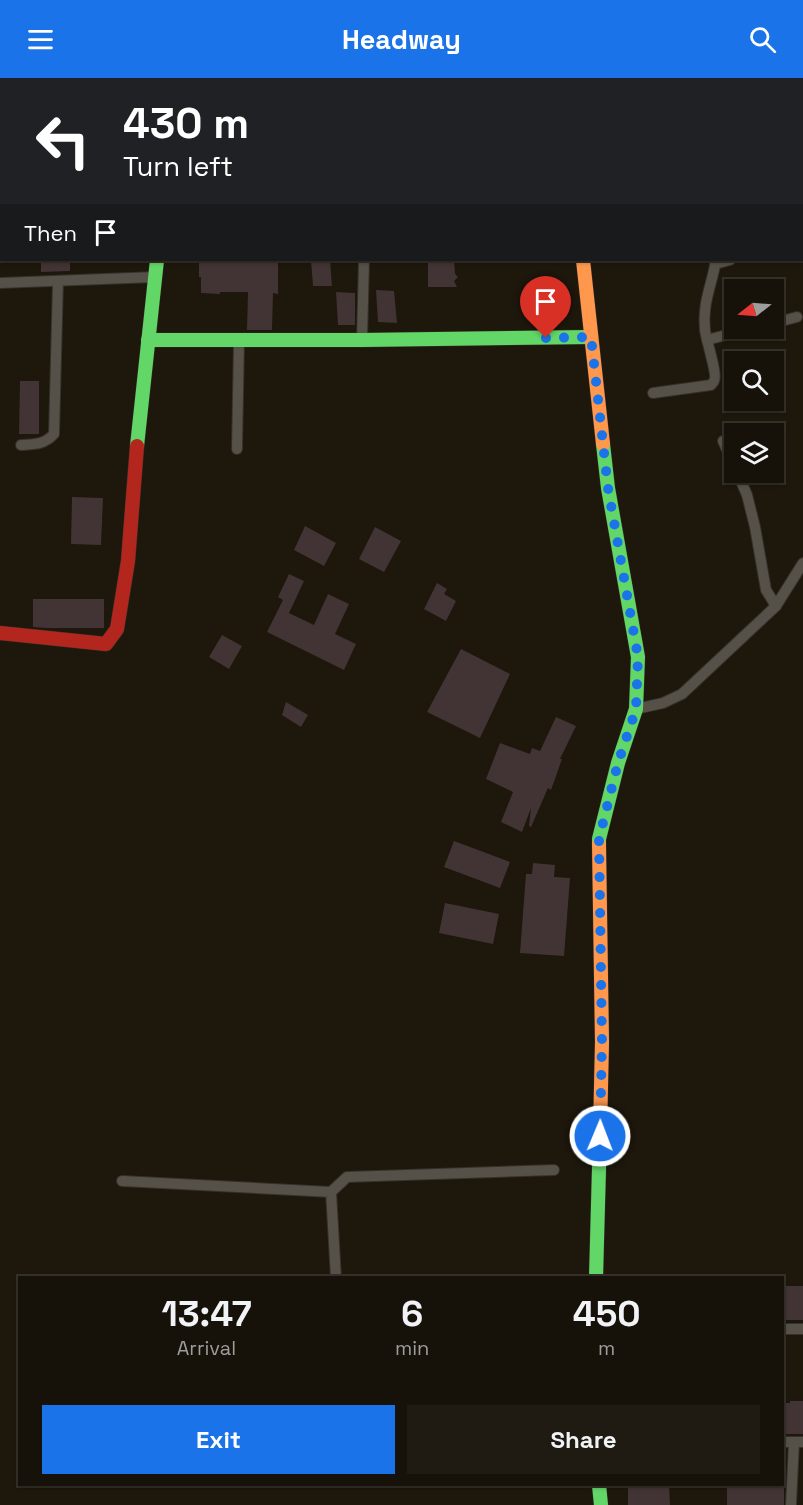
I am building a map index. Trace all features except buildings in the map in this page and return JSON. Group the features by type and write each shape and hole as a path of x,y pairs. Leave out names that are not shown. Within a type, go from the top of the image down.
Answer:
{"street":[{"path":"0,633 106,644 117,629 128,561 137,446 157,261"},
{"path":"362,340 364,261"},
{"path":"583,261 608,488 638,657 636,709 618,763 599,839 602,1042 596,1276"},
{"path":"652,393 714,382 705,329 705,302 715,262"},
{"path":"0,283 155,277"},
{"path":"21,445 40,444 54,435 58,281"},
{"path":"784,320 797,317"},
{"path":"707,340 724,335"},
{"path":"148,340 591,337"},
{"path":"237,449 238,340"},
{"path":"742,483 755,527 766,590 776,606"},
{"path":"636,709 663,703 682,694 776,606 803,563"},
{"path":"122,1181 331,1192 347,1177 554,1170"},
{"path":"331,1192 336,1276"},
{"path":"784,1329 803,1329"},
{"path":"791,1505 794,1442"},
{"path":"599,1486 601,1505"}],"traffic: fast":[{"path":"137,446 157,261"},
{"path":"148,340 591,337"},
{"path":"599,844 618,763 636,709 638,657 608,488 603,444"},
{"path":"596,1276 600,1132"},
{"path":"599,1486 601,1505"}],"traffic: slow":[{"path":"583,261 603,444"},
{"path":"599,844 602,1042 600,1132"}],"traffic: jam":[{"path":"0,633 106,644 117,629 128,561 137,446"}],"route":[{"path":"546,338 591,337 608,488 638,657 636,709 618,763 599,839 602,1042 600,1136"}]}
